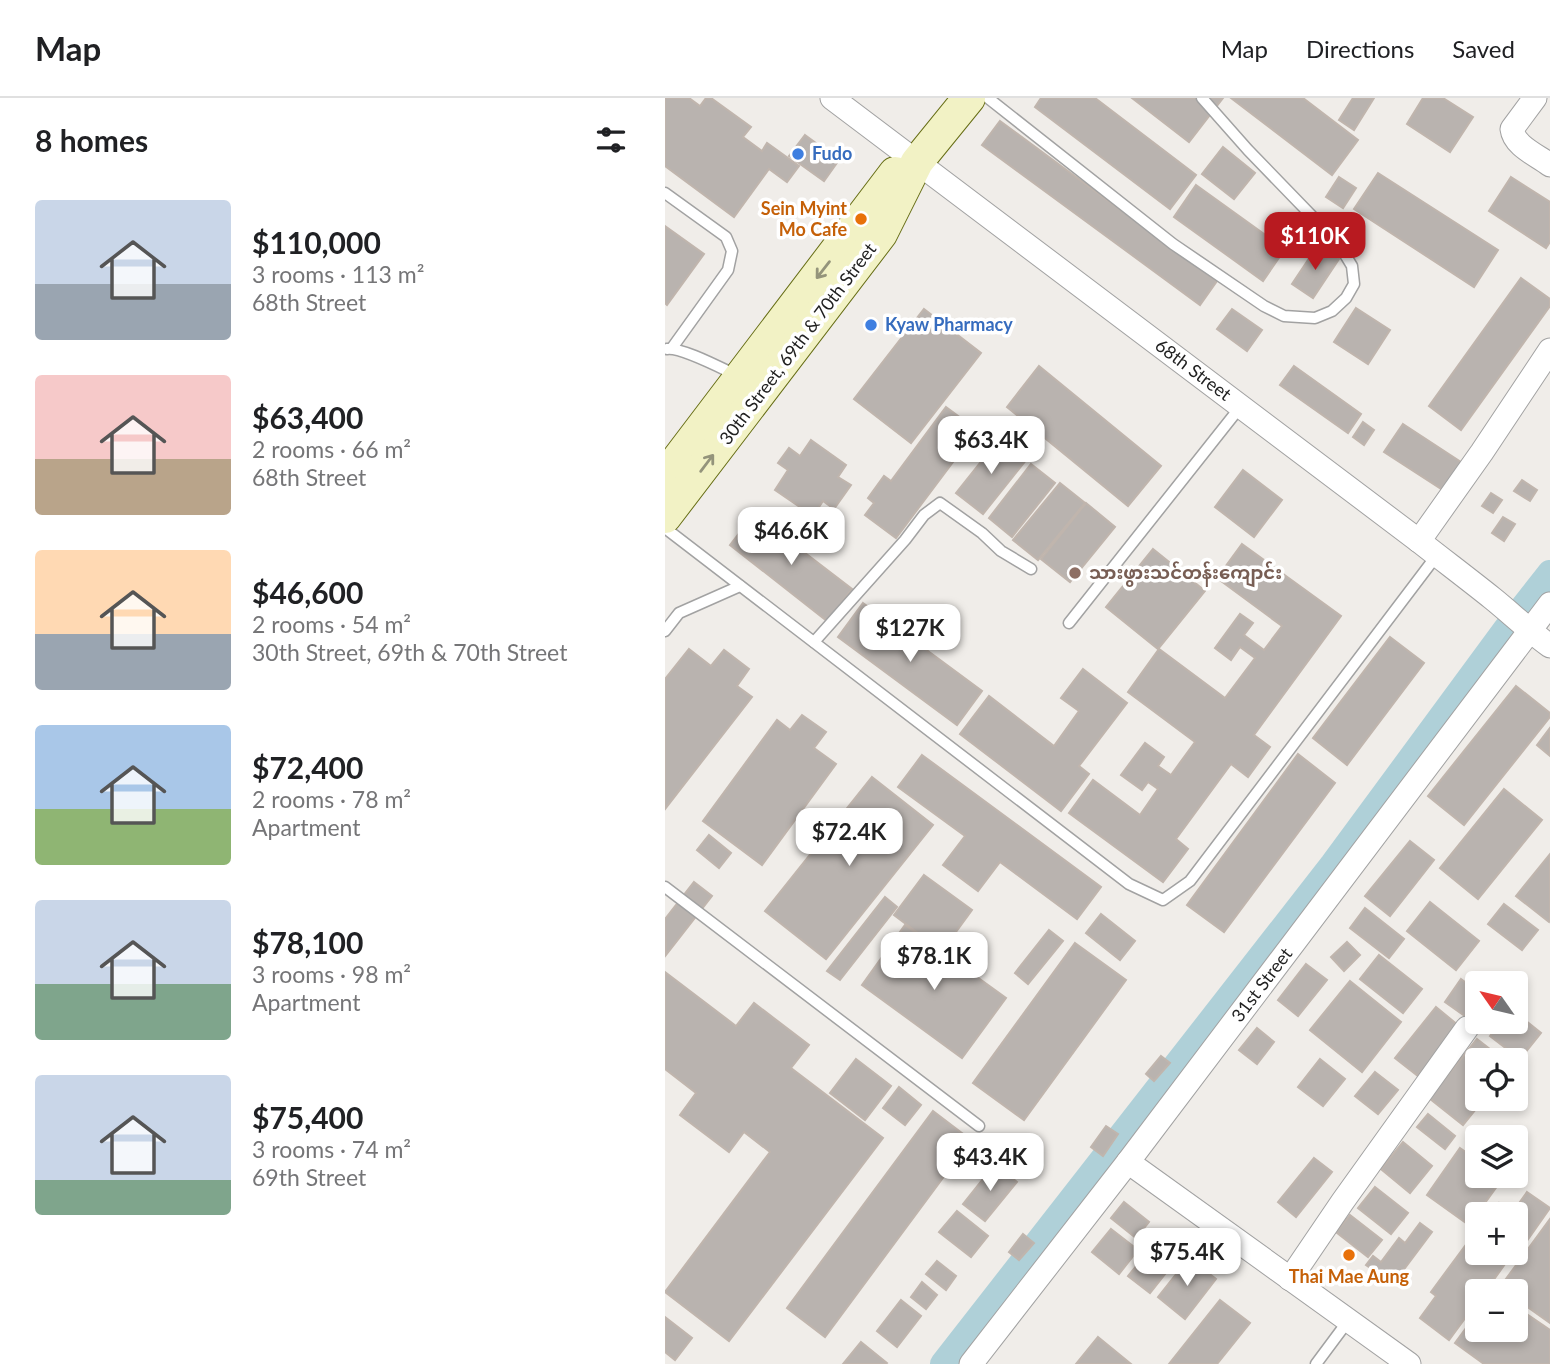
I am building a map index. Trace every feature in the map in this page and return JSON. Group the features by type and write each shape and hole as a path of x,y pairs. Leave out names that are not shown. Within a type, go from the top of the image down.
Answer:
{"main road":[{"path":"912,159 952,98"},
{"path":"912,159 969,98"},
{"name":"30th Street, 69th & 70th Street","path":"665,517 752,383 811,305 912,159"},
{"name":"30th Street, 69th & 70th Street","path":"665,476 752,383"}],"street":[{"name":"68th Street","path":"832,98 1419,541 1550,646"},
{"path":"1535,98 1512,129 1513,136 1550,164"},
{"path":"1419,541 1550,350"},
{"name":"31st Street","path":"971,1364 1128,1162 1525,627 1550,604"},
{"path":"1290,1279 1465,1031"},
{"path":"1128,1162 1409,1364"}],"lane":[{"path":"988,98 1173,244 1264,306 1284,316 1315,318 1332,311 1346,298 1354,284 1352,266 1338,243 1202,98"},
{"path":"665,193 726,237 732,251 728,270 668,349 752,383"},
{"path":"1069,623 1241,407"},
{"path":"814,642 924,515 940,503 982,533 1001,551 1031,569"},
{"path":"665,528 1129,884 1163,900 1190,881 1437,555"},
{"path":"665,631 679,612 740,586"},
{"path":"665,887 979,1126"},
{"path":"1316,1364 1348,1321"}],"building":[{"path":"665,98 689,98 700,106 706,98 711,98 751,127 743,137 762,151 767,143 799,166 787,182 769,169 734,217 665,166"},
{"path":"1041,98 1095,98 1196,175 1170,209 1035,107"},
{"path":"1132,98 1223,98 1189,142"},
{"path":"1231,98 1303,98 1358,140 1332,175"},
{"path":"1353,98 1374,98 1354,130 1339,120"},
{"path":"1423,98 1443,98 1473,117 1450,152 1407,124"},
{"path":"1000,121 1217,281 1200,305 982,145"},
{"path":"805,135 839,160 824,181 789,156"},
{"path":"1223,147 1255,173 1234,199 1202,174"},
{"path":"1378,173 1498,250 1474,287 1354,209"},
{"path":"1339,177 1356,188 1343,208 1326,197"},
{"path":"1511,177 1550,202 1550,242 1546,248 1489,211"},
{"path":"1196,185 1285,249 1263,281 1174,217"},
{"path":"665,226 704,254 667,305 665,303"},
{"path":"1318,245 1339,259 1313,298 1292,284"},
{"path":"1521,278 1550,299 1550,306 1461,430 1429,406"},
{"path":"1356,308 1390,330 1368,364 1334,342"},
{"path":"924,309 981,353 911,443 854,399"},
{"path":"1232,309 1262,330 1247,351 1217,329"},
{"path":"1039,366 1161,466 1128,506 1007,407"},
{"path":"1294,366 1361,414 1348,433 1280,385"},
{"path":"946,407 977,430 896,538 865,515 874,503 868,498 884,476 891,481"},
{"path":"1363,422 1374,430 1364,445 1353,437"},
{"path":"1403,424 1464,464 1446,492 1384,452"},
{"path":"1000,438 1027,459 983,514 956,493"},
{"path":"811,440 846,465 838,477 851,485 834,509 823,501 813,516 775,490 788,470 778,463 789,448 800,456"},
{"path":"1031,464 1055,483 1012,537 989,518"},
{"path":"1243,470 1282,500 1254,537 1215,507"},
{"path":"1522,480 1537,490 1530,501 1514,491"},
{"path":"1060,483 1085,503 1038,560 1013,540"},
{"path":"1491,493 1502,500 1493,513 1482,506"},
{"path":"1086,503 1115,527 1070,582 1041,559"},
{"path":"754,514 852,589 827,621 730,545"},
{"path":"1503,517 1515,524 1504,541 1492,533"},
{"path":"1242,544 1341,616 1254,735 1270,747 1248,777 1231,764 1176,839 1188,849 1163,882 1069,813 1093,780 1140,815 1158,789 1148,782 1142,790 1121,775 1145,743 1164,757 1158,766 1171,775 1195,742 1128,692 1159,649 1225,698 1255,658 1240,647 1231,660 1215,648 1240,614 1253,623 1244,635 1264,650 1282,626 1217,578"},
{"path":"1153,549 1205,591 1158,649 1106,607"},
{"path":"863,603 982,691 957,725 838,637"},
{"path":"1390,637 1424,663 1347,765 1313,738"},
{"path":"689,649 711,666 724,650 749,669 737,686 752,697 665,809 665,679"},
{"path":"1083,669 1127,703 1079,766 1089,774 1061,811 960,734 989,696 1054,746 1079,711 1061,698"},
{"path":"1516,686 1550,713 1550,717 1464,825 1428,796"},
{"path":"802,715 826,732 814,748 836,764 762,865 703,821 777,720 790,730"},
{"path":"1550,728 1550,756 1537,745"},
{"path":"1298,754 1335,783 1224,932 1187,905"},
{"path":"922,755 1101,887 1077,919 1000,862 978,891 943,865 965,836 898,787"},
{"path":"872,777 933,825 826,959 765,911"},
{"path":"1504,789 1542,820 1478,899 1440,868"},
{"path":"709,835 731,853 719,868 697,850"},
{"path":"1410,841 1434,860 1390,916 1365,896"},
{"path":"1550,854 1550,920 1549,922 1516,896"},
{"path":"924,875 972,910 942,951 894,915"},
{"path":"694,882 712,896 666,955 665,919"},
{"path":"885,897 897,907 840,980 827,971"},
{"path":"1430,902 1479,941 1456,970 1407,931"},
{"path":"1504,904 1538,930 1522,950 1488,924"},
{"path":"1365,908 1404,939 1389,958 1350,928"},
{"path":"1101,914 1135,941 1120,960 1086,933"},
{"path":"905,925 1006,998 962,1058 862,985"},
{"path":"1049,930 1063,941 1028,984 1015,973"},
{"path":"1347,942 1360,955 1344,971 1331,957"},
{"path":"1075,943 1126,980 1024,1120 973,1083"},
{"path":"1379,955 1422,989 1403,1013 1360,979"},
{"path":"1306,964 1327,980 1298,1016 1278,1000"},
{"path":"665,972 736,1026 754,1003 809,1045 791,1068 883,1138 729,1341 665,1292 770,1152 744,1132 729,1152 680,1115 696,1093 665,1069"},
{"path":"1461,979 1465,982 1465,1016 1445,1002"},
{"path":"1350,981 1401,1022 1362,1072 1310,1030"},
{"path":"1436,1007 1459,1026 1418,1076 1395,1058"},
{"path":"1528,1022 1541,1033 1528,1049 1506,1048 1490,1036 1528,1034"},
{"path":"1257,1028 1274,1042 1257,1064 1239,1050"},
{"path":"1477,1039 1489,1048 1470,1048"},
{"path":"1465,1054 1465,1111 1474,1111 1463,1125 1429,1098"},
{"path":"1161,1056 1170,1063 1154,1081 1146,1074"},
{"path":"856,1059 891,1086 865,1120 830,1093"},
{"path":"1320,1059 1345,1079 1323,1106 1298,1087"},
{"path":"1375,1072 1398,1090 1378,1114 1355,1096"},
{"path":"899,1087 921,1105 905,1125 883,1108"},
{"path":"933,1111 971,1140 825,1337 787,1308"},
{"path":"1428,1114 1455,1136 1445,1149 1417,1127"},
{"path":"1106,1126 1118,1134 1103,1156 1091,1147"},
{"path":"1403,1142 1432,1166 1410,1193 1381,1169"},
{"path":"1460,1148 1465,1152 1465,1188 1496,1188 1486,1202 1465,1202 1465,1222 1427,1195"},
{"path":"1314,1158 1332,1172 1296,1217 1278,1202"},
{"path":"995,1164 1017,1182 985,1221 963,1204"},
{"path":"1375,1187 1408,1213 1391,1234 1358,1208"},
{"path":"1527,1192 1550,1208 1528,1239 1528,1202 1520,1202"},
{"path":"1124,1202 1149,1222 1136,1238 1111,1218"},
{"path":"957,1211 988,1236 971,1257 939,1232"},
{"path":"1350,1215 1382,1240 1368,1257 1336,1232"},
{"path":"1550,1219 1550,1323 1528,1307 1528,1279 1506,1279 1516,1265 1528,1265 1528,1249"},
{"path":"1420,1223 1432,1232 1393,1284 1366,1265 1373,1256 1381,1262 1399,1238 1405,1243"},
{"path":"1111,1229 1138,1250 1119,1274 1092,1252"},
{"path":"1023,1234 1034,1243 1019,1260 1009,1252"},
{"path":"1465,1246 1465,1265 1504,1265 1494,1279 1465,1279 1465,1318 1449,1340 1420,1318 1436,1296 1431,1292"},
{"path":"1152,1247 1173,1264 1150,1293 1128,1276"},
{"path":"1189,1258 1216,1279 1185,1319 1158,1297"},
{"path":"937,1261 956,1276 946,1290 926,1274"},
{"path":"922,1282 937,1295 926,1309 911,1297"},
{"path":"901,1300 921,1316 897,1347 877,1331"},
{"path":"1220,1300 1250,1323 1217,1364 1169,1364"},
{"path":"1528,1315 1550,1330 1550,1364 1484,1364 1455,1343 1465,1329 1465,1342 1528,1342"},
{"path":"665,1317 692,1338 675,1360 665,1352"},
{"path":"1098,1337 1131,1364 1076,1364"},
{"path":"861,1342 887,1363 843,1364"}],"waterway":[{"path":"943,1364 1333,864 1550,573"}],"place":[{"name":"Fudo","path":"798,154"},
{"name":"Sein Myint Mo Cafe","path":"861,219"},
{"name":"Kyaw Pharmacy","path":"871,325"},
{"name":"သားဖွားသင်တန်းကျောင်း","path":"1075,573"},
{"name":"Thai Mae Aung","path":"1349,1255"}]}
